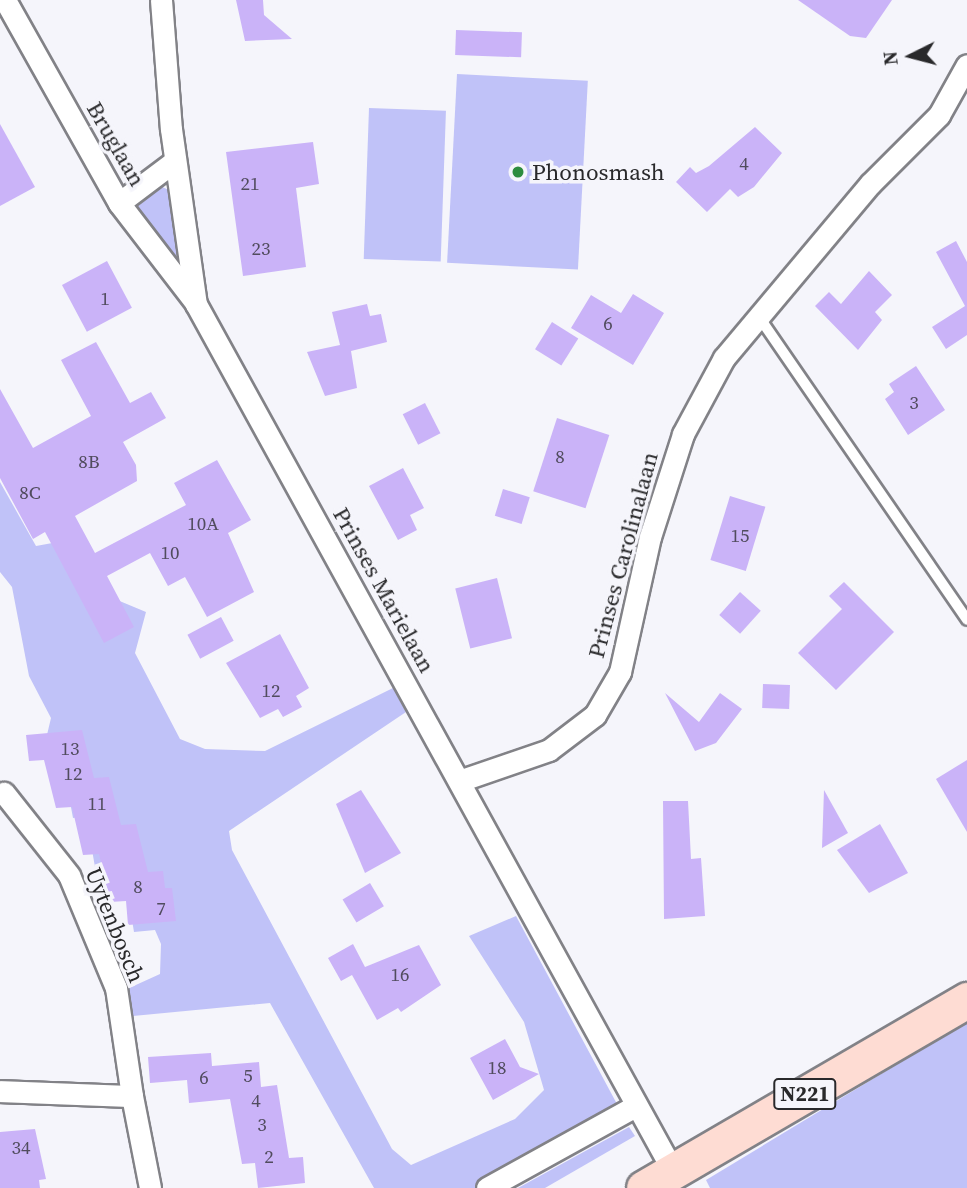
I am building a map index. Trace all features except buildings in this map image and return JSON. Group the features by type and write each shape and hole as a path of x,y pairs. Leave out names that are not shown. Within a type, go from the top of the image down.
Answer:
{"main road":[{"name":"N221","path":"659,1180 967,1000"}],"street":[{"name":"Bruglaan","path":"5,0 120,203 196,304"},
{"name":"Prinses Marielaan","path":"161,0 175,161 196,304 459,781 634,1107 659,1180"},
{"name":"Prinses Carolinalaan","path":"459,781 549,750 595,715 620,672 650,537 683,434 756,313 939,115 967,65"},
{"path":"120,203 175,161"},
{"name":"Uytenbosch","path":"4,793 69,875 116,988 132,1097 150,1188"},
{"path":"0,1091 132,1097"},
{"path":"487,1188 634,1107"}],"lane":[{"path":"756,313 967,620"}],"shaded area":[{"name":"Phonosmash","path":"457,74 588,81 578,270 447,263"},
{"path":"369,108 446,111 441,262 364,259"},
{"path":"160,186 169,190 182,263 175,267 135,209"},
{"path":"0,482 36,546 85,537 110,597 146,612 135,653 180,739 205,749 265,751 393,688 406,712 229,831 232,850 392,1149 411,1165 515,1119 544,1090 524,1022 469,936 516,916 617,1104 484,1188 374,1188 270,1003 133,1016 127,989 160,974 161,944 155,930 134,932 128,896 112,864 95,867 86,816 73,818 64,770 46,739 51,718 29,676 12,587 0,572"},
{"path":"967,1022 967,1188 710,1188 706,1180"},
{"path":"629,1127 635,1136 545,1188 518,1188"}],"place":[{"name":"Phonosmash","path":"518,172"}]}
